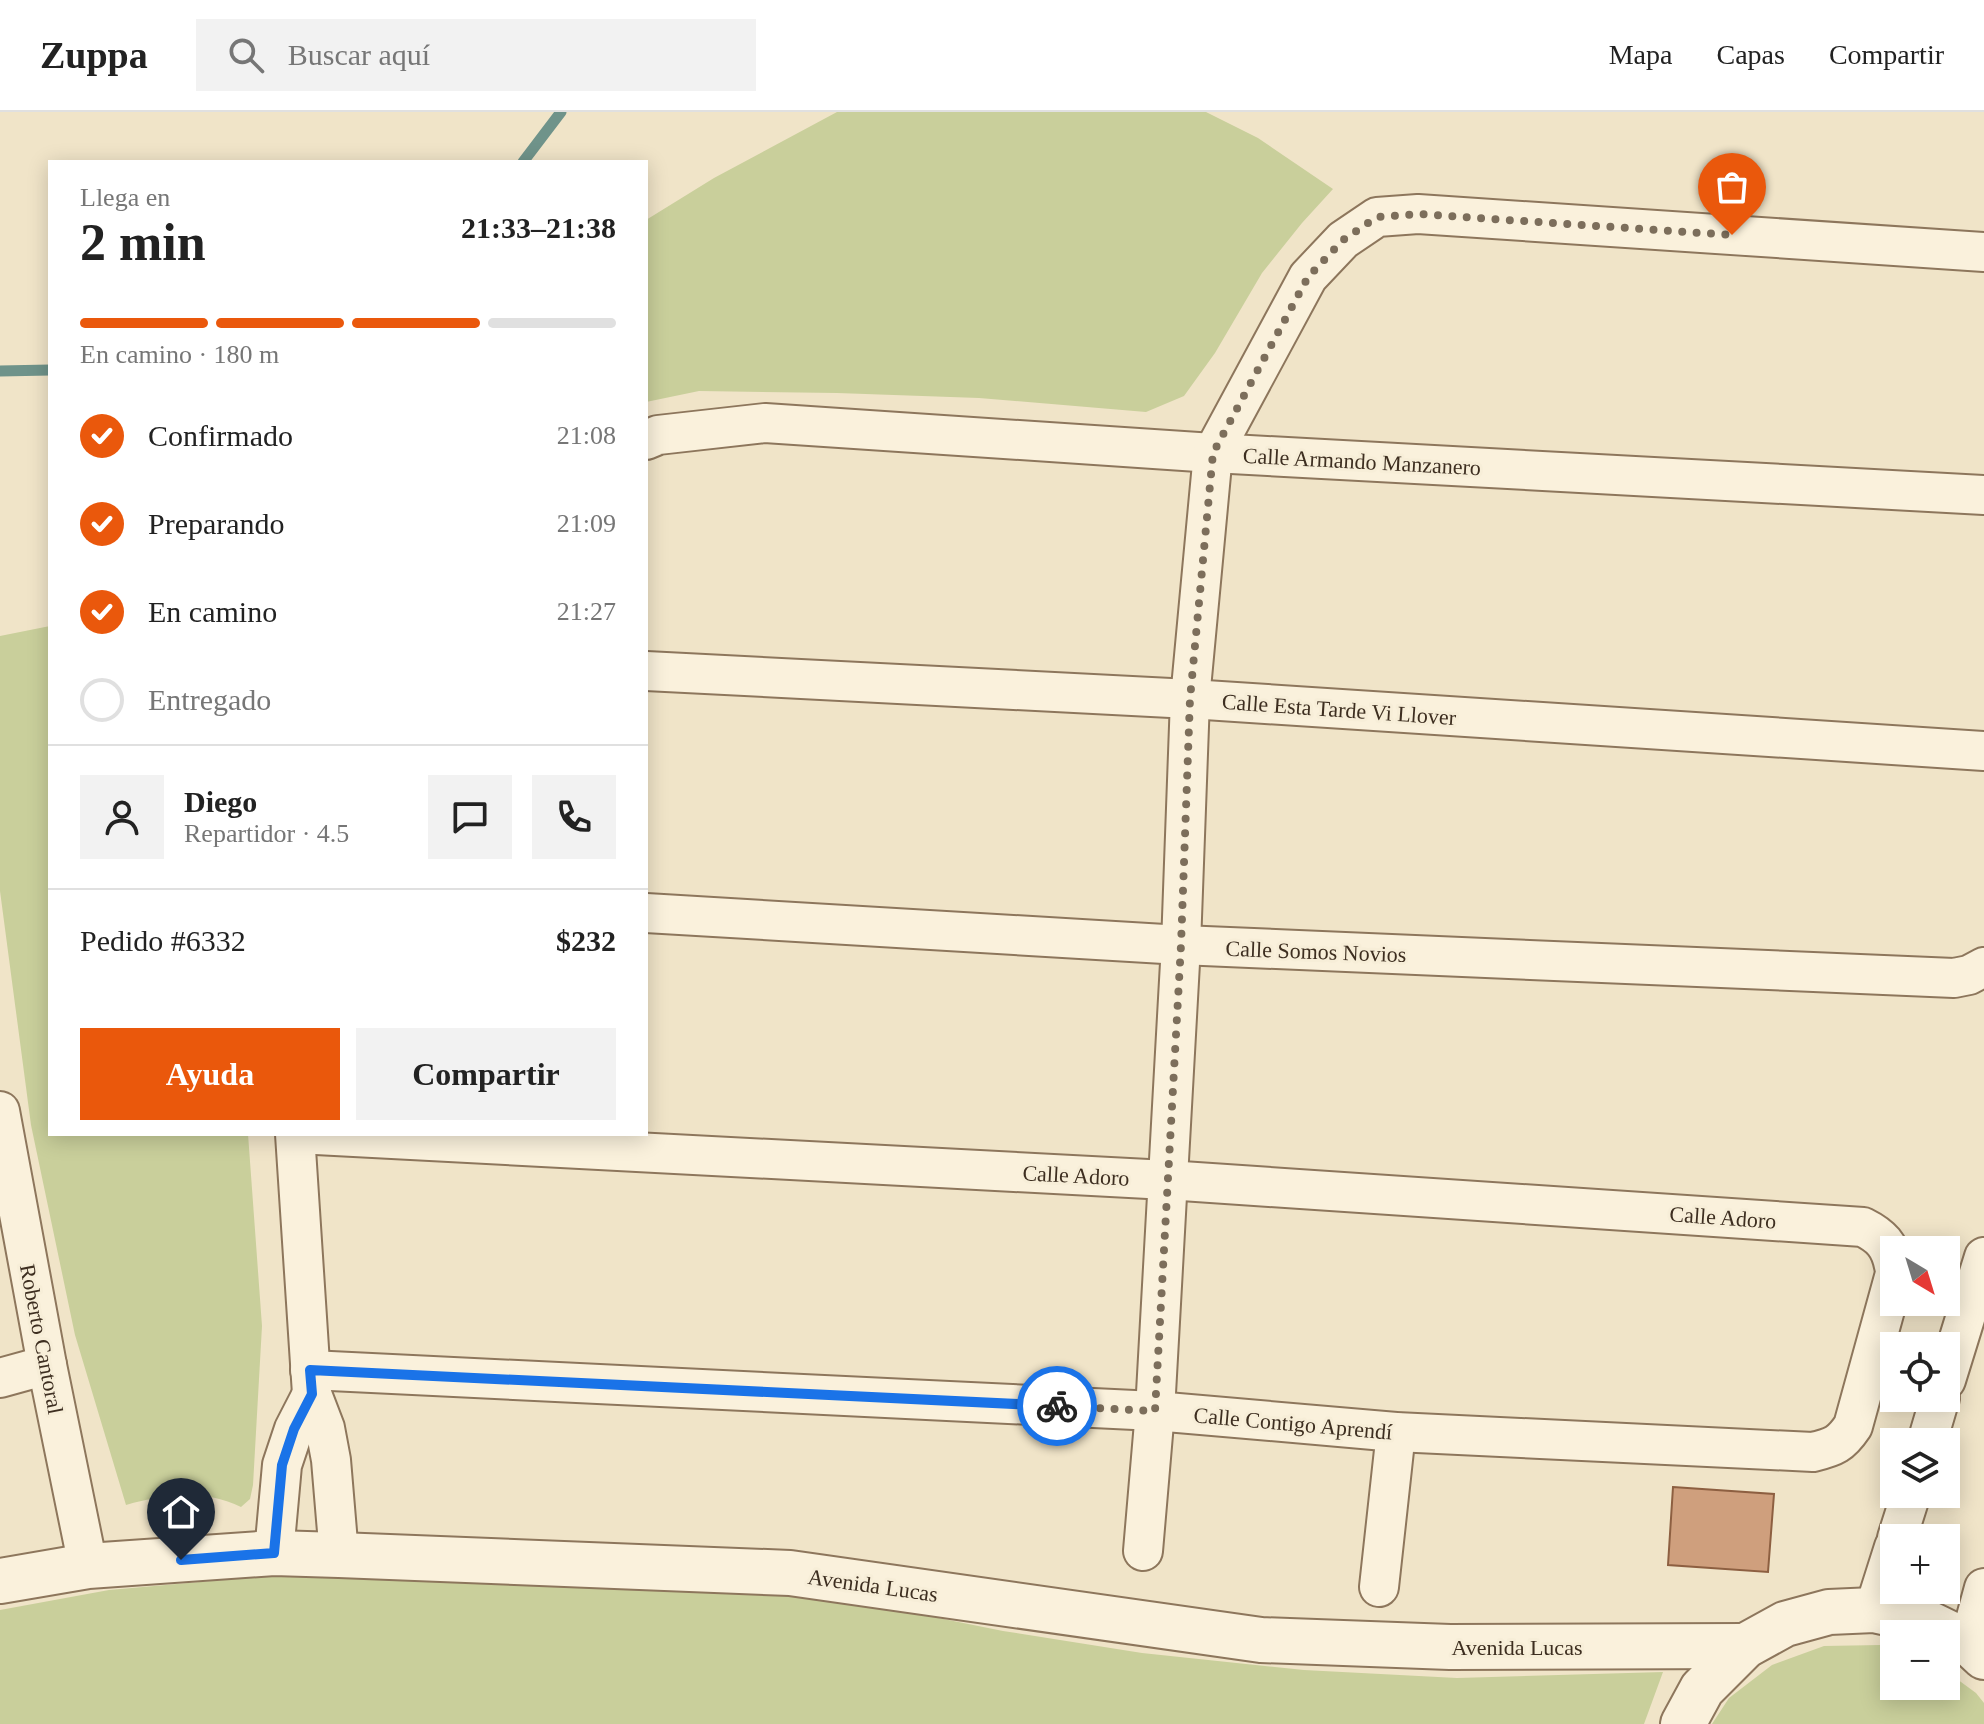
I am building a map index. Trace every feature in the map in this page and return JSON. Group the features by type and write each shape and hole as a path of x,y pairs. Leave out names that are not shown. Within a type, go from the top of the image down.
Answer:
{"street":[{"path":"1143,1551 1155,1411 1181,945 1190,699 1213,453 1308,277 1343,240 1377,217 1418,214 1984,252"},
{"name":"Calle Armando Manzanero","path":"648,439 658,435 765,423 1213,453 1984,495"},
{"name":"Calle Esta Tarde Vi Llover","path":"648,671 1190,699 1984,751"},
{"name":"Calle Somos Novios","path":"648,913 1181,945 1954,978 1984,967"},
{"name":"Roberto Cantoral","path":"1,1128 88,1566"},
{"path":"296,1136 311,1382 331,1460 339,1555"},
{"name":"Calle Adoro","path":"334,1136 1167,1180 1863,1227 1880,1236"},
{"path":"1960,1335 1984,1257"},
{"name":"Calle Contigo Aprendí","path":"311,1382 1155,1411 1396,1432 1813,1452 1842,1442 1853,1426 1880,1316"},
{"path":"0,1378 47,1365"},
{"path":"274,1553 282,1465 311,1382"},
{"path":"1379,1587 1396,1432"},
{"name":"Avenida Lucas","path":"0,1581 88,1566 274,1553 339,1555 790,1573 1261,1640 1450,1647 1745,1646"},
{"path":"1683,1724 1702,1689 1745,1646 1785,1624 1829,1612 1874,1610 1924,1621 1976,1650 1984,1588"},
{"path":"1874,1610 1880,1591"}],"green space":[{"path":"837,112 1206,112 1258,138 1333,189 1262,273 1215,353 1184,396 1146,412 979,398 837,393 699,391 648,402 648,219 714,178"},
{"path":"48,626 48,1136 248,1136 262,1326 253,1485 250,1499 241,1507 213,1498 184,1495 126,1505 75,1335 31,1125 0,891 0,636"},
{"path":"291,1574 701,1585 879,1606 1003,1631 1142,1653 1304,1670 1457,1678 1663,1672 1644,1724 0,1724 0,1610 109,1590"},
{"path":"1880,1645 1880,1700 1960,1700 1960,1681 1984,1703 1984,1724 1712,1724 1729,1698 1772,1665 1824,1646"}],"building":[{"path":"1673,1487 1774,1494 1768,1572 1668,1565"}],"waterway":[{"path":"525,160 561,112"},
{"path":"0,371 48,370"}],"way so far":[{"path":"1057,1406 1155,1411 1181,945 1190,699 1213,453 1308,277 1343,240 1377,217 1418,214 1732,235"}],"route":[{"path":"181,1560 274,1553 282,1465 294,1429 312,1394 310,1370 1057,1406"}]}
